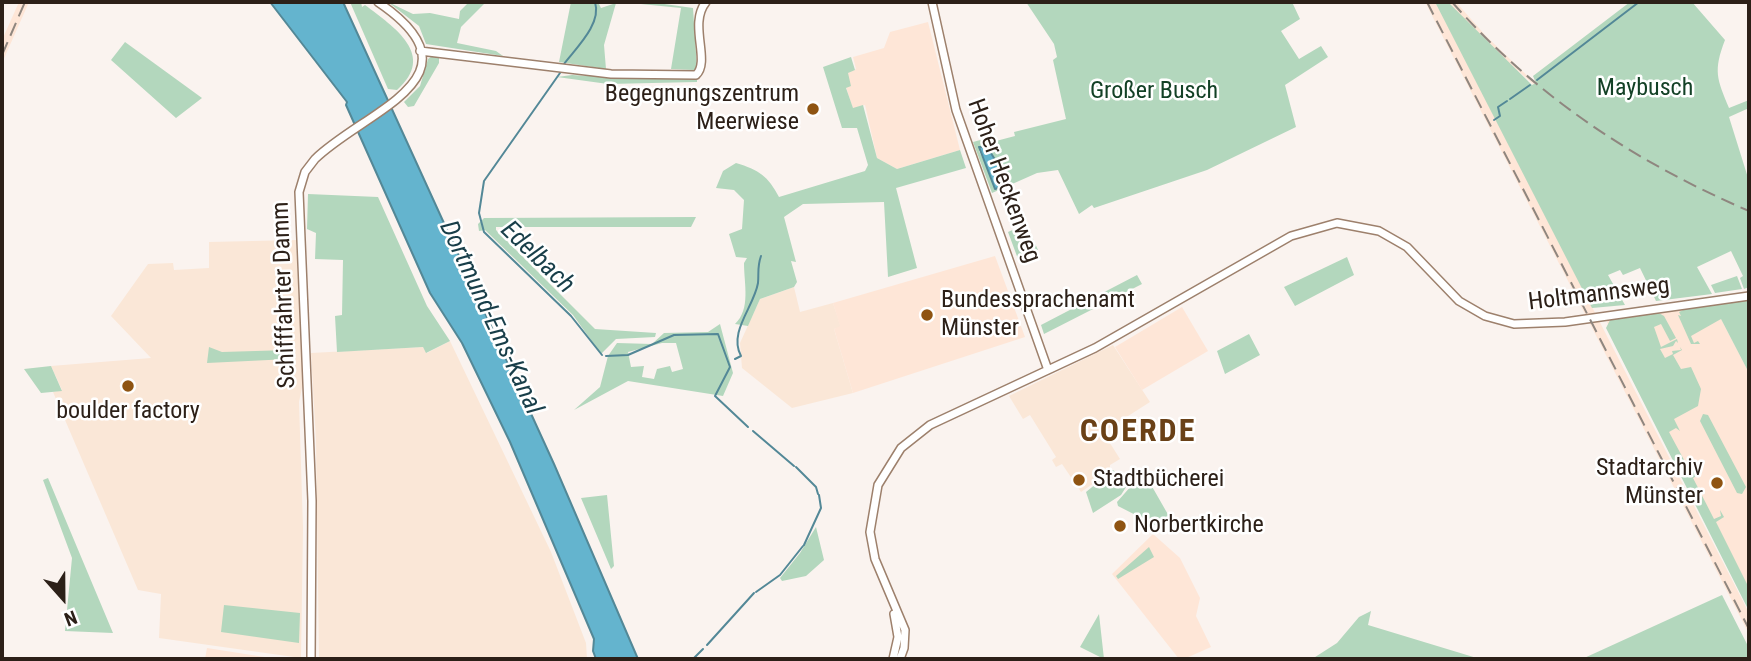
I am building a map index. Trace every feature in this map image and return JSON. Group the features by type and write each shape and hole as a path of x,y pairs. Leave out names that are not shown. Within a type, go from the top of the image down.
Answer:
{"street":[{"path":"378,2 410,26 420,51 611,74 696,75 701,66 697,21 706,2"},
{"name":"Hoher Heckenweg","path":"932,2 956,110 1048,370"},
{"name":"Schifffahrter Damm","path":"311,659 312,501 299,192 305,172 312,163 395,101 416,79 420,51"},
{"name":"Holtmannsweg","path":"891,600 875,559 870,532 876,491 889,464 908,441 926,428 1048,370 1157,313 1279,242 1328,225 1360,225 1394,238 1410,250 1459,301 1490,318 1534,325 1749,296"},
{"path":"891,600 898,634 893,659"},
{"path":"891,600 905,630 900,659"}],"shaded area":[{"path":"19,2 29,2 2,63 2,40"},
{"path":"1425,2 1435,2 1449,28 1749,613 1749,634"},
{"path":"1448,2 1456,2 1486,36 1561,108 1489,46"},
{"path":"928,22 960,150 897,169 877,158 865,105 853,109 846,87 847,73 856,69 853,57 884,48 890,32"},
{"path":"296,240 303,383 299,402 303,528 301,658 159,638 161,594 138,590 53,392 62,390 51,366 151,358 111,316 148,264 173,263 174,270 209,268 209,242"},
{"name":"Bundessprachenamt Münster","path":"995,256 1025,337 853,393 834,329 840,326 833,303"},
{"path":"794,287 800,312 833,303 841,327 834,329 853,393 792,408 742,368 740,343 760,299"},
{"path":"1714,305 1749,373 1749,600 1607,322 1611,318"},
{"path":"1182,307 1208,351 1142,390 1115,347"},
{"path":"450,341 551,552 586,643 587,659 319,659 316,440 311,353 423,347 427,353"},
{"path":"1113,345 1150,402 1103,432 1120,459 1110,465 1110,472 1081,492 1062,464 1056,467 1052,460 1056,457 1030,415 1023,419 1009,396"},
{"path":"1153,534 1180,558 1200,598 1196,616 1211,647 1184,659 1179,659 1112,574"},
{"path":"207,648 277,659 205,659"}],"green space":[{"path":"350,2 361,2 362,7 365,5 388,23 407,43 413,65 408,77 397,90 388,89"},
{"path":"388,2 413,14 430,13 459,19 460,11 469,2 486,2 461,27 457,43 496,51 503,56 426,44 419,26"},
{"path":"571,2 598,2 601,8 616,3 604,45 606,69 559,62"},
{"path":"650,2 693,8 697,68 671,69 681,8 631,3"},
{"name":"Großer Busch","path":"1026,2 1292,2 1300,19 1281,31 1299,59 1321,46 1328,57 1285,85 1296,127 1207,170 1094,208 1092,205 1079,214 1058,170 1037,173 992,193 973,142 995,136 996,141 1015,136 1014,132 1066,119 1053,60 1057,57 1054,44","holes":["987,147 1003,172 1007,185 998,189 979,151"]},
{"name":"Maybusch","path":"1435,2 1448,2 1532,85 1536,83 1533,76 1630,2 1692,2 1725,40 1718,75 1729,108 1749,100 1749,108 1729,117 1749,181 1749,287 1744,289 1740,278 1743,276 1731,251 1697,267 1712,294 1656,301 1640,268 1623,275 1620,270 1608,275 1625,305 1592,308"},
{"path":"125,42 202,98 176,118 111,60"},
{"path":"432,56 439,58 439,63 414,106 408,107 404,102 420,86 428,59"},
{"path":"851,57 855,70 848,73 851,86 846,88 853,108 863,105 877,158 897,169 960,150 966,168 896,188 917,268 888,277 884,202 803,204 784,217 796,262 791,261 797,282 794,287 760,299 748,326 735,324 745,304 744,263 747,258 736,257 729,234 742,229 744,200 734,190 716,188 723,171 736,163 751,168 767,179 779,197 865,171 868,165 857,128 842,128 823,67"},
{"path":"572,75 682,78 697,79 697,82 608,84 557,77"},
{"path":"308,194 378,197 427,306 450,341 426,353 423,347 337,352 335,316 342,315 343,260 315,259 316,233 307,229"},
{"path":"696,217 691,227 496,227 595,329 656,333 655,337 616,339 601,354 573,315 485,230 479,231 478,224 484,218"},
{"path":"1026,224 1038,250 1018,259 1008,232"},
{"path":"1347,257 1354,275 1295,306 1284,287"},
{"path":"1137,275 1142,284 1044,334 1041,325"},
{"path":"1737,276 1742,289 1715,293 1711,285"},
{"path":"1749,300 1749,373 1721,319 1691,336 1694,343 1698,341 1700,344 1691,344 1678,315 1681,316 1679,312 1685,309"},
{"path":"1657,312 1664,316 1676,338 1670,341 1661,324 1654,327 1661,347 1677,339 1678,343 1676,341 1673,346 1660,349 1665,358 1673,354 1672,351 1681,350 1680,347 1682,350 1673,355 1681,369 1691,367 1701,389 1698,406 1674,419 1680,431 1676,428 1669,432 1690,471 1698,467 1702,473 1693,478 1714,519 1721,516 1720,510 1724,517 1716,522 1749,588 1749,611 1606,328 1611,318"},
{"path":"720,324 733,373 723,396 628,381 574,410 600,387 608,356 617,343 652,344 664,333 708,332","holes":["662,343 676,343 683,369 672,372 670,366 657,369 654,379 642,377 644,366 631,367 628,352"]},
{"path":"1249,334 1260,355 1225,374 1217,351"},
{"path":"209,347 222,352 289,350 289,359 207,363"},
{"path":"51,366 62,391 41,393 24,369"},
{"path":"1703,414 1708,415 1746,487 1742,494 1737,493 1700,421"},
{"path":"1113,470 1128,484 1121,495 1093,513 1086,492"},
{"path":"1146,476 1170,518 1157,526 1118,506 1117,502 1132,485"},
{"path":"48,478 113,633 65,631 72,558 43,480"},
{"path":"607,495 614,566 611,569 581,498"},
{"path":"816,527 824,560 806,576 782,581 780,578"},
{"path":"1149,547 1154,557 1118,579 1116,576"},
{"path":"1722,595 1749,648 1749,659 1582,659"},
{"path":"224,605 300,613 299,643 221,632"},
{"path":"1371,611 1368,625 1480,659 1312,659 1337,643 1359,617"},
{"path":"1099,614 1104,659 1080,647"}],"water":[{"path":"270,2 343,2 554,464 638,659 596,659 593,651 594,639 510,442 462,343 430,293 346,105 347,102"},
{"path":"979,147 987,147 1003,172 1007,185 995,189"}],"waterway":[{"name":"Edelbach","path":"564,64 591,27 595,19 595,2"},
{"path":"1537,80 1639,2"},
{"name":"Edelbach","path":"560,73 484,181 479,213 484,232 571,316 602,355"},
{"path":"1510,99 1530,85"},
{"path":"1494,120 1500,116 1498,107 1507,101"},
{"path":"735,359 741,356 738,338 756,292 761,256"},
{"name":"Edelbach","path":"606,356 628,355 674,335 718,334 730,367 715,396 748,427"},
{"name":"Edelbach","path":"753,431 794,466"},
{"name":"Edelbach","path":"796,467 816,487 818,494"},
{"name":"Edelbach","path":"804,545 821,508 819,495"},
{"name":"Edelbach","path":"756,592 780,575 803,546"},
{"name":"Edelbach","path":"707,645 754,593"},
{"name":"Edelbach","path":"693,659 703,649"}],"railway":[{"path":"2,55 25,2"},
{"path":"1427,2 1749,629"},
{"path":"1452,2 1484,36 1552,97 1666,171 1749,211"}],"place":[{"name":"Begegnungszentrum Meerwiese","path":"813,109"},
{"name":"Bundessprachenamt Münster","path":"927,315"},
{"name":"boulder factory","path":"128,386"},
{"name":"Stadtbücherei","path":"1079,480"},
{"name":"Stadtarchiv Münster","path":"1717,483"},
{"name":"Norbertkirche","path":"1120,526"}],"district":[{"name":"COERDE","path":"1138,433"}],"water label":[{"name":"Dortmund-Ems-Kanal","path":"490,318"}]}
